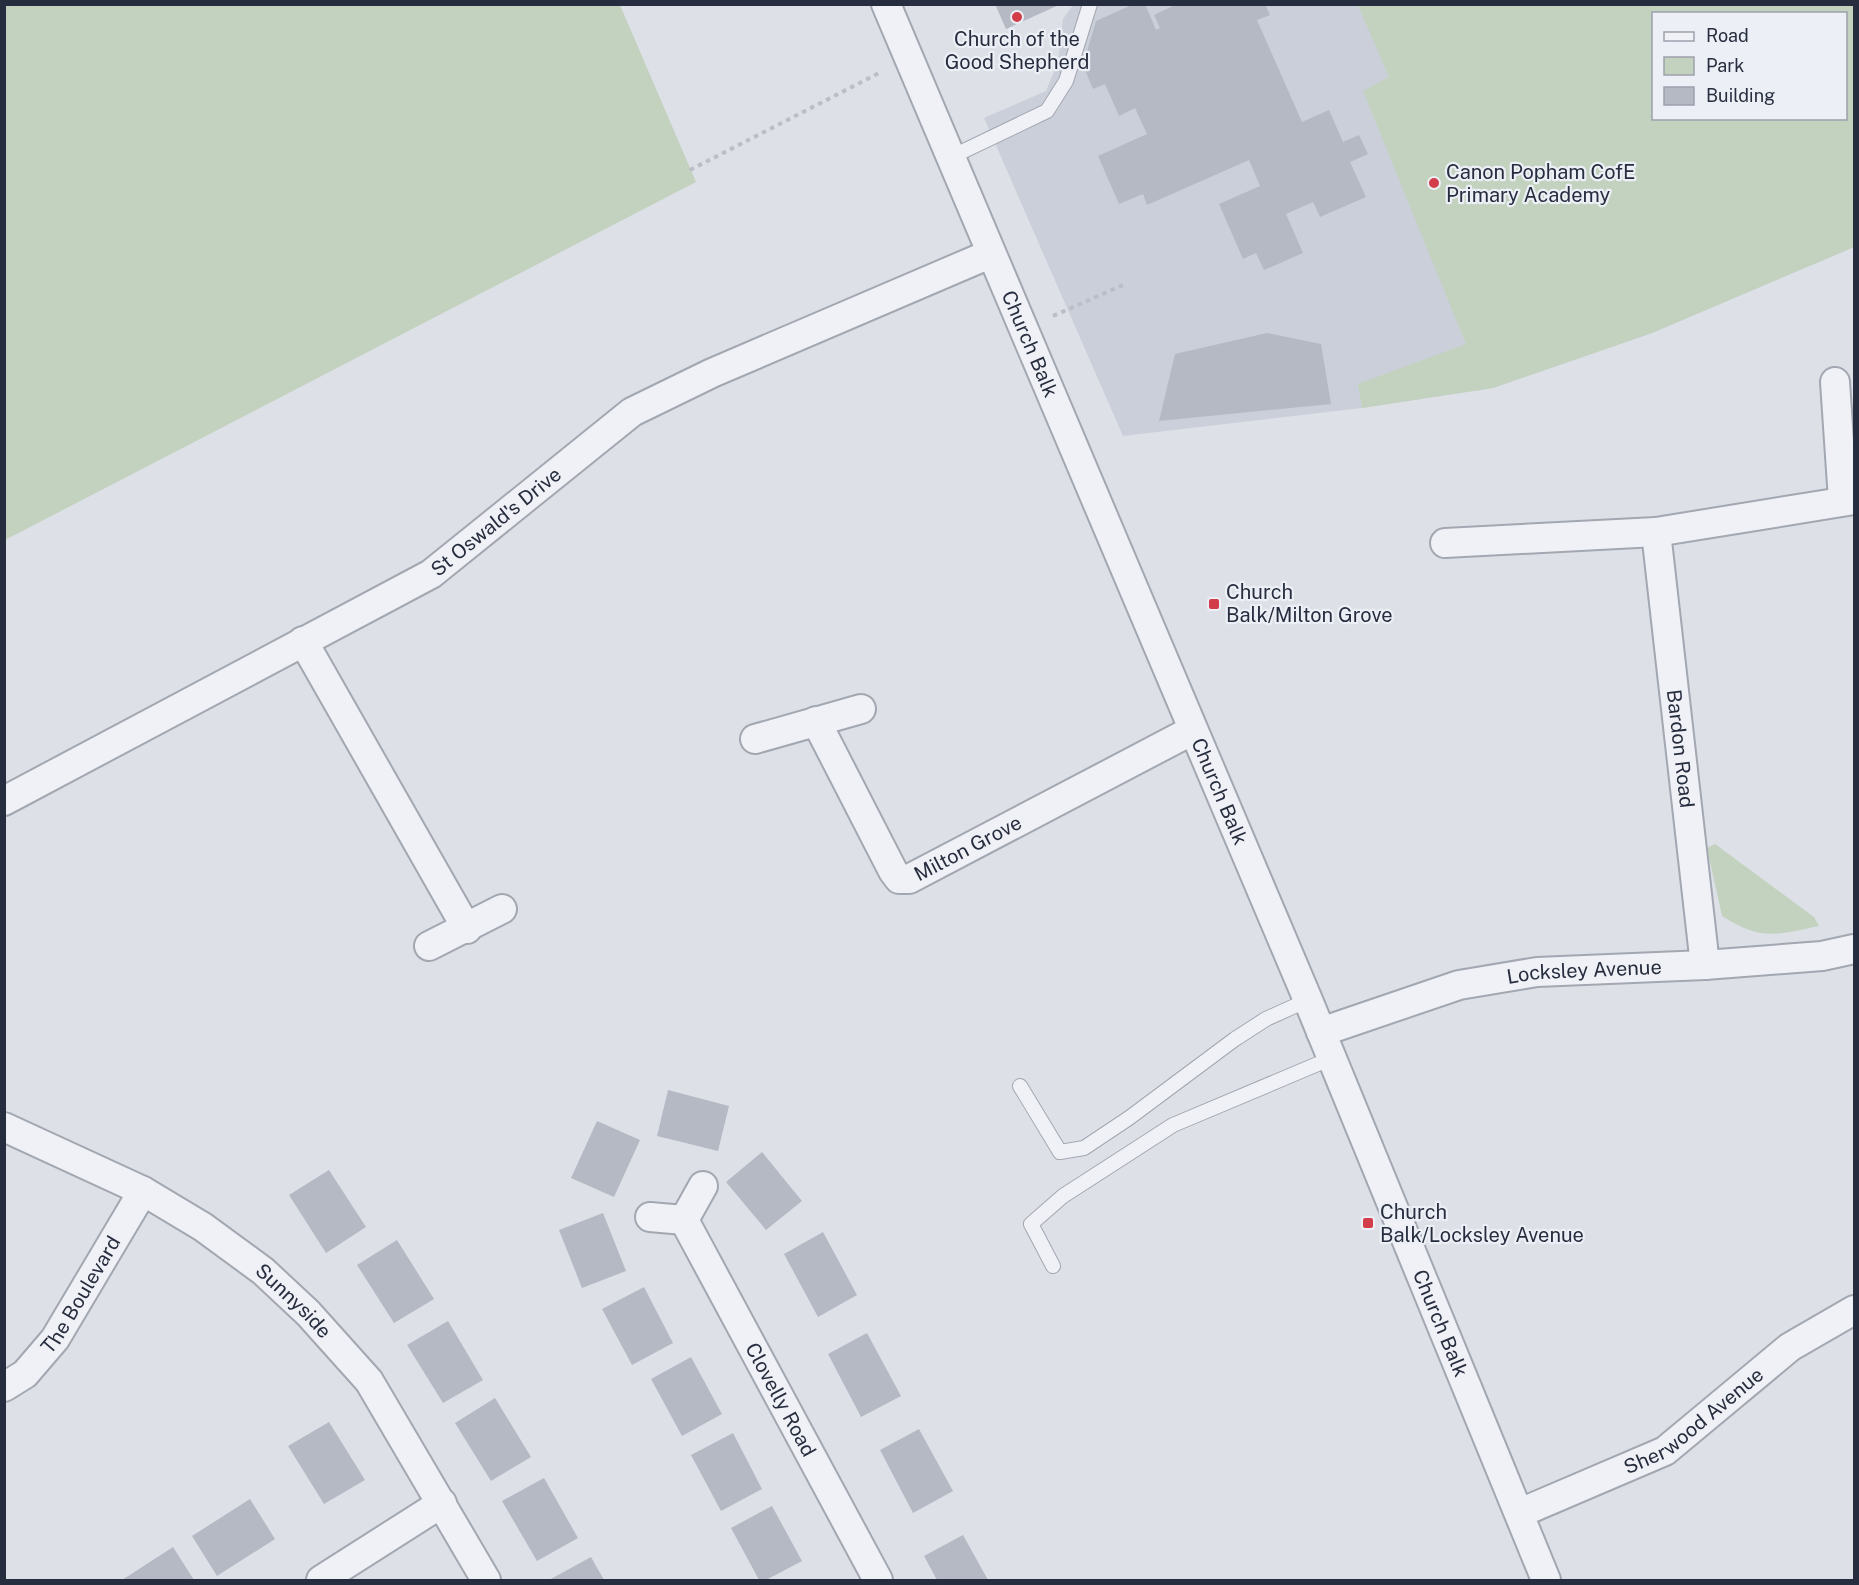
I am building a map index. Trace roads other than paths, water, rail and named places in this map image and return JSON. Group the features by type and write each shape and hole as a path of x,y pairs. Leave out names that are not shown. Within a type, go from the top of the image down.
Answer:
{"street":[{"name":"Church Balk","path":"886,4 949,158 1327,1045 1546,1581"},
{"name":"St Oswald's Drive","path":"4,801 303,640 431,574 632,412 712,373 990,254"},
{"path":"1445,543 1656,532 1849,500 1835,382"},
{"name":"Bardon Road","path":"1656,532 1705,965"},
{"path":"303,640 467,929"},
{"path":"755,739 861,709"},
{"name":"Milton Grove","path":"816,722 899,879 909,879 1193,730"},
{"path":"429,946 467,929 502,909"},
{"name":"Locksley Avenue","path":"1327,1045 1459,985 1537,972 1705,965 1822,956 1854,949"},
{"name":"Sunnyside","path":"4,1126 143,1191 203,1227 263,1271 316,1322 369,1381 486,1581"},
{"path":"650,1216 684,1220 704,1186"},
{"name":"The Boulevard","path":"4,1387 25,1374 56,1339 143,1191"},
{"name":"Clovelly Road","path":"684,1220 878,1581"},
{"name":"Sherwood Avenue","path":"1520,1513 1665,1451 1791,1347 1854,1310"},
{"path":"321,1581 442,1503"}],"lane":[{"path":"949,158 1047,111 1066,81 1090,4"},
{"path":"1020,1086 1060,1152 1084,1148 1129,1118 1235,1039 1266,1019 1308,1000"},
{"path":"1053,1266 1031,1224 1063,1196 1173,1125 1327,1045"}],"place":[{"name":"Church of the Good Shepherd","path":"1017,17"},
{"name":"Canon Popham CofE Primary Academy","path":"1434,183"},
{"name":"Church Balk/Milton Grove","path":"1214,604"},
{"name":"Church Balk/Locksley Avenue","path":"1368,1223"}]}
